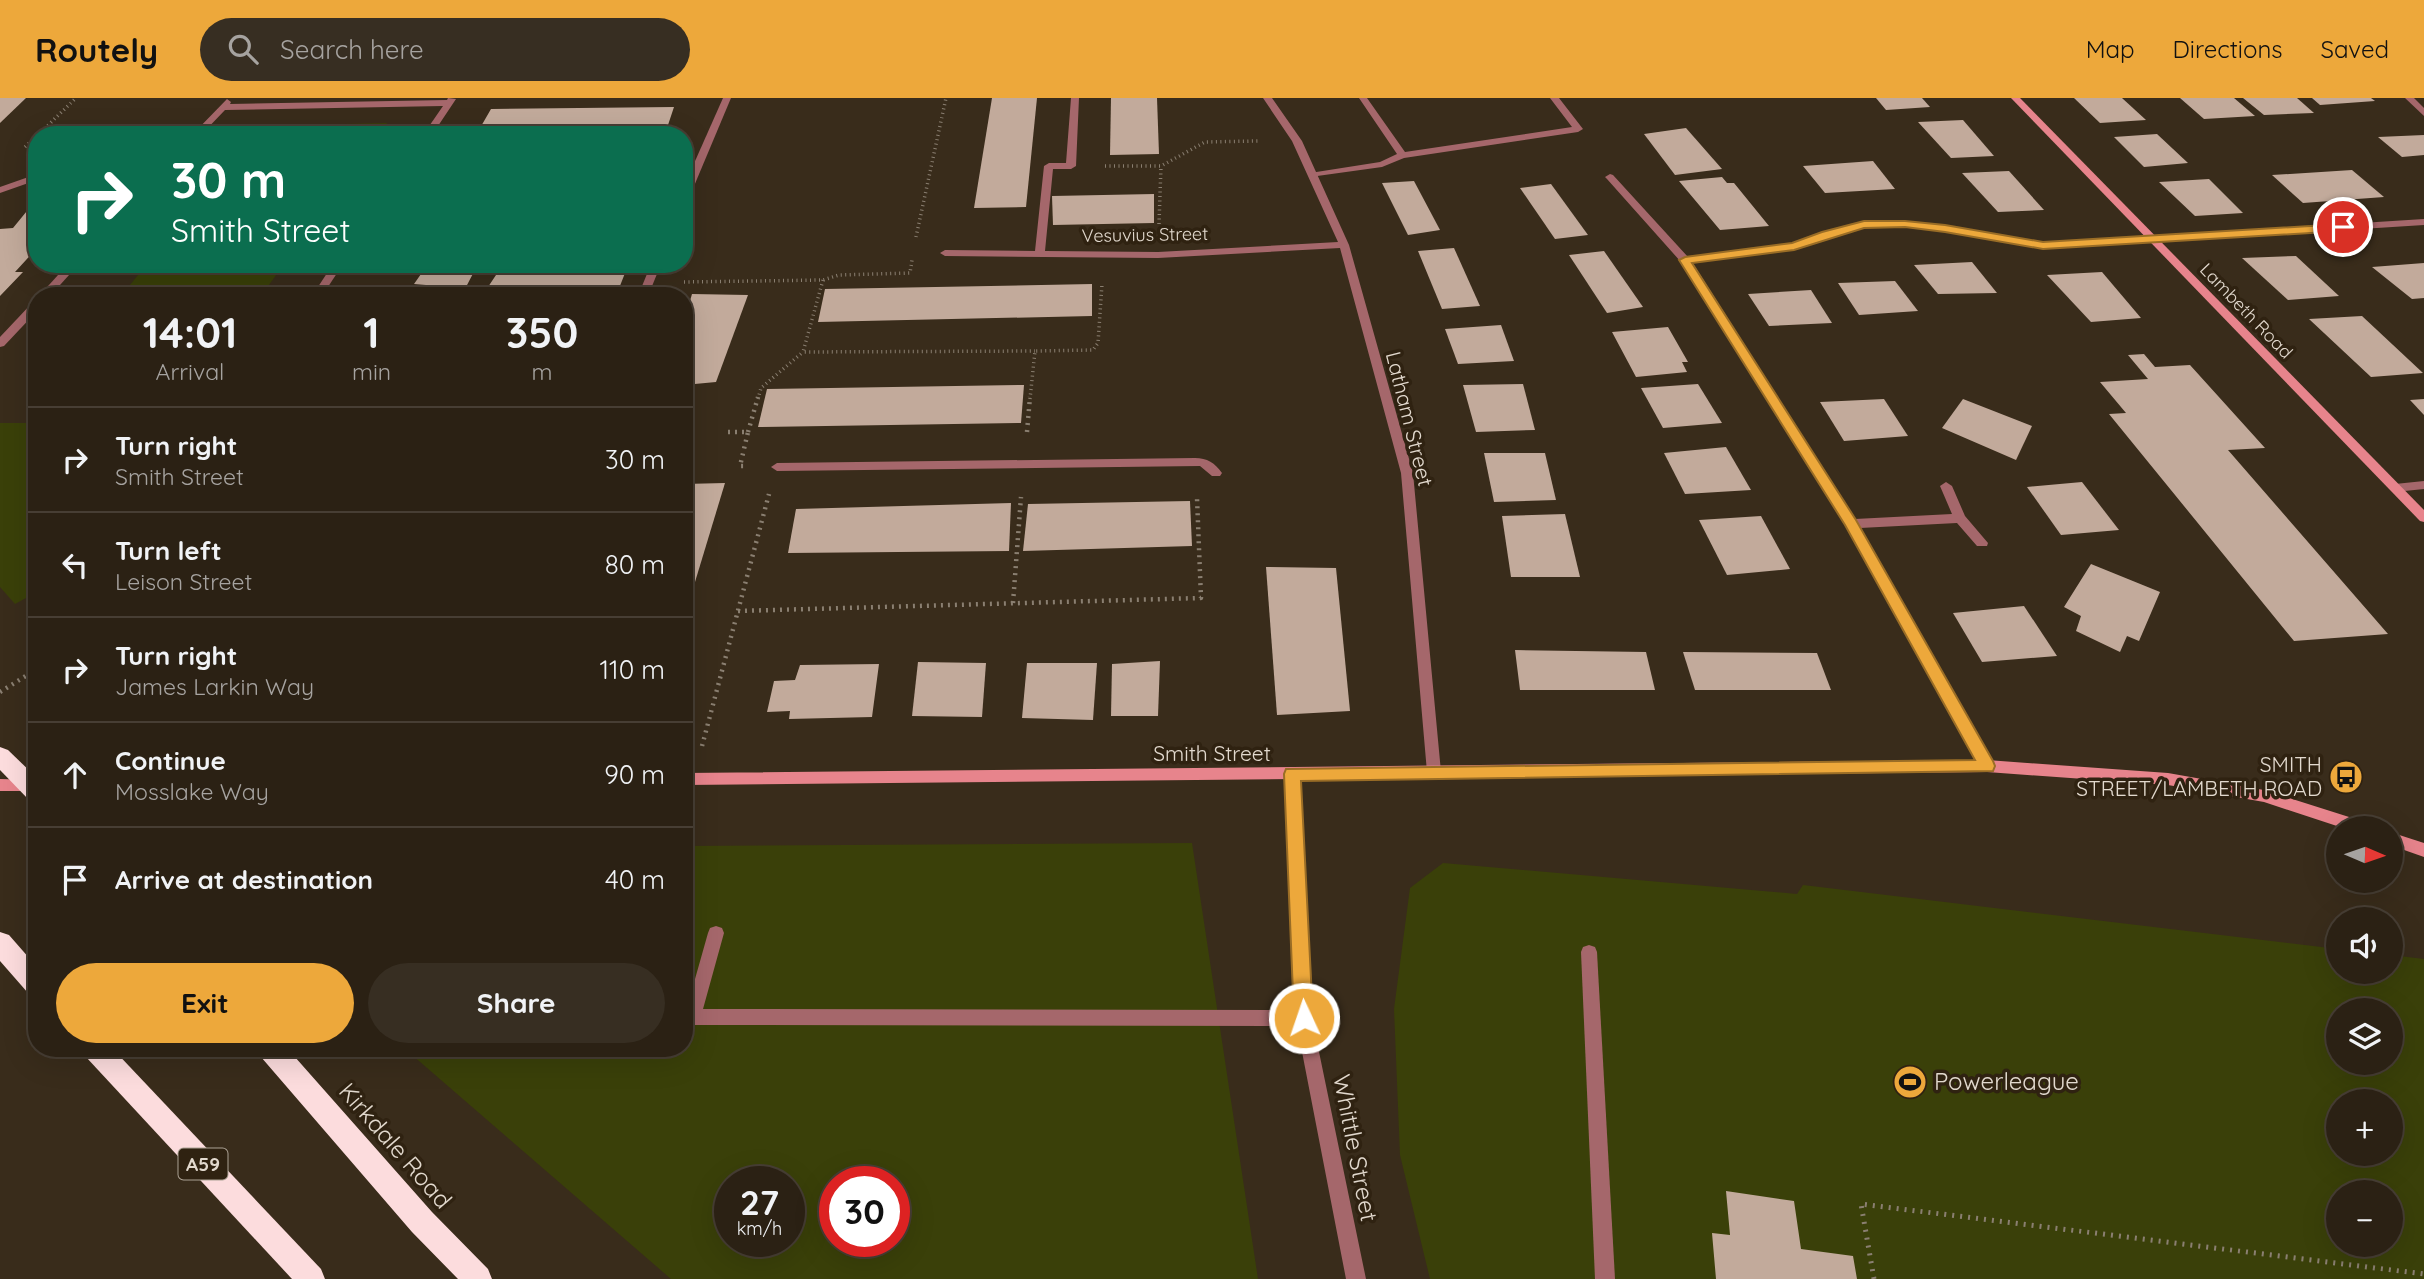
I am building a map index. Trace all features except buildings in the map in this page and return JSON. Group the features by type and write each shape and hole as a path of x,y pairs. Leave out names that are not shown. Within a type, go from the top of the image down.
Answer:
{"highway":[{"path":"0,755 28,782"},
{"path":"0,943 28,975"},
{"name":"A59","path":"104,1057 311,1279"},
{"name":"Kirkdale Road","path":"278,1057 422,1222 478,1279"}],"street":[{"path":"205,126 231,98"},
{"path":"693,177 727,98"},
{"path":"1040,252 1049,166 1071,166 1075,98"},
{"name":"Latham Street","path":"1267,98 1297,141 1344,245 1407,473 1434,772"},
{"path":"1363,98 1402,155"},
{"path":"1313,175 1382,164 1402,155 1578,129 1554,98"},
{"name":"Lambeth Road","path":"2015,98 2424,518"},
{"path":"2409,98 2424,113"},
{"path":"223,107 451,100"},
{"path":"433,126 451,100"},
{"path":"1610,177 1685,260 1851,524 1987,766"},
{"path":"0,190 28,180"},
{"path":"1685,260 1794,247 1826,234 1864,225 1905,224 1945,228 2043,246 2424,222"},
{"name":"Vesuvius Street","path":"945,253 1158,255 1344,245"},
{"path":"52,287 66,273"},
{"path":"646,287 652,273"},
{"path":"0,344 28,314"},
{"path":"777,467 1203,462 1216,473"},
{"path":"2395,488 2424,485"},
{"path":"1946,486 1960,517 1982,543"},
{"path":"1851,524 1960,517"},
{"name":"Smith Street","path":"693,779 1987,766 2168,779 2264,796 2326,816"},
{"name":"Whittle Street","path":"1292,774 1304,1018 1356,1279"},
{"path":"0,785 28,787"},
{"path":"2403,843 2424,850"},
{"path":"693,1014 716,933"},
{"path":"1589,952 1605,1279"},
{"path":"693,1017 1304,1018"}],"path":[{"path":"47,126 76,98"},
{"path":"916,239 946,98"},
{"path":"1071,166 1161,166 1205,142 1297,141"},
{"path":"1158,255 1161,166"},
{"path":"648,283 822,280 839,275 910,273 913,252"},
{"path":"803,352 1093,350 1098,343 1103,255"},
{"path":"693,765 777,467 740,466 748,432 761,388 803,352 822,280"},
{"path":"1013,603 1035,351"},
{"path":"728,432 748,432"},
{"path":"738,611 1201,598 1195,462"},
{"path":"0,692 28,675"},
{"path":"1874,1279 1861,1204 2424,1274"}],"green space":[{"path":"387,123 385,126 260,126"},
{"path":"140,273 278,273 267,287 128,287"},
{"path":"0,423 28,423 28,597 15,604 0,587"},
{"path":"1192,843 1258,1279 671,1279 414,1057 693,1057 693,846"},
{"name":"Powerleague","path":"1443,863 1797,894 1803,885 2326,948 2326,984 2403,984 2403,956 2424,959 2424,1279 1430,1279 1400,1155 1394,1009 1410,888"}],"place":[{"name":"SMITH STREET/LAMBETH ROAD","path":"2346,777"},
{"name":"Powerleague","path":"1910,1082"}],"route":[{"path":"1304,1018 1292,774 1987,766 1851,524 1685,260 1794,247 1826,234 1864,225 1905,224 1945,228 2043,246 2343,227"}]}
